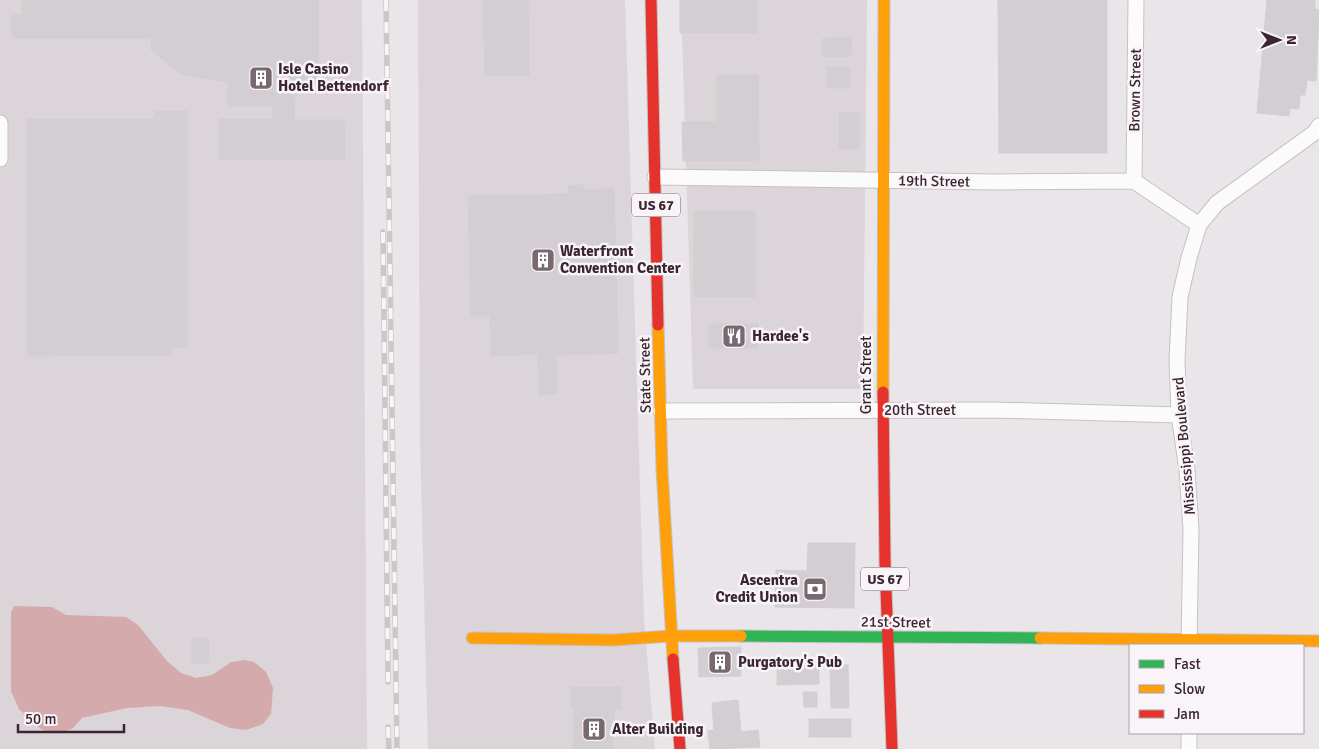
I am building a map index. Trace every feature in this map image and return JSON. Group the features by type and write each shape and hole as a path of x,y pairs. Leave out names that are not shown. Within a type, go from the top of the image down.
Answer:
{"main road":[{"name":"State Street","path":"651,0 661,411 670,636 680,749"},
{"name":"Grant Street","path":"884,0 881,410 886,636 892,749"},
{"name":"21st Street","path":"472,638 614,640 670,636 886,636 1189,643 1319,641"}],"street":[{"name":"Brown Street","path":"1134,181 1136,0"},
{"path":"0,124 0,159"},
{"name":"Mississippi Boulevard","path":"1189,643 1191,528 1187,470 1179,415 1177,361 1180,297 1199,225 1217,202 1314,133 1319,126"},
{"name":"19th Street","path":"655,177 1134,181"},
{"path":"1134,181 1199,225"},
{"name":"20th Street","path":"661,411 994,410 1179,415"},
{"path":"1189,734 1189,749"}],"shaded area":[{"path":"0,0 362,0 367,749 0,749"},
{"path":"418,0 625,0 644,619 655,749 428,749 420,440"},
{"path":"681,0 867,0 863,389 693,389"},
{"path":"14,606 52,607 66,615 126,617 138,625 167,661 181,673 196,678 212,675 231,662 245,660 254,662 266,672 273,688 271,714 263,724 246,730 230,728 188,710 160,706 127,708 82,718 73,728 60,733 42,730 19,709 11,691 11,612"}],"building":[{"name":"Isle Casino Hotel Bettendorf","path":"22,0 318,0 318,92 295,92 294,120 344,120 345,159 219,159 220,119 273,119 273,106 228,106 228,82 181,74 151,50 151,38 12,38 12,15 22,15"},
{"path":"483,0 528,0 529,75 485,75"},
{"path":"680,0 756,0 756,33 680,33"},
{"path":"998,0 1107,0 1107,153 999,153"},
{"path":"1267,0 1315,0 1315,9 1319,10 1316,81 1307,80 1305,95 1300,95 1299,109 1290,108 1289,116 1257,113"},
{"path":"851,37 852,56 823,57 822,39"},
{"path":"827,67 850,67 849,88 827,88"},
{"path":"717,75 758,75 759,160 683,161 682,122 717,122"},
{"path":"155,111 187,111 187,347 171,347 171,355 28,356 27,119 154,119"},
{"path":"859,112 859,149 839,149 839,113"},
{"name":"Waterfront Convention Center","path":"583,185 583,190 614,189 618,353 556,355 557,394 539,395 538,354 491,356 490,316 471,316 468,196 568,194 568,186"},
{"path":"694,211 755,211 755,297 694,296"},
{"name":"Hardee's","path":"709,324 758,324 758,348 709,348"},
{"name":"Ascentra Credit Union","path":"808,543 855,543 854,608 775,607 776,570 807,571"},
{"path":"192,638 209,638 209,663 192,663"},
{"name":"Purgatory's Pub","path":"741,647 741,676 699,677 698,648"},
{"path":"819,665 819,684 777,685 777,666"},
{"path":"830,665 848,665 849,708 831,708"},
{"name":"Alter Building","path":"571,687 621,687 621,709 614,709 613,749 573,749 574,707 570,707"},
{"path":"803,692 817,692 817,707 804,707"},
{"path":"738,700 741,732 758,730 760,747 710,749 708,731 714,730 712,703"},
{"path":"809,719 851,719 851,737 809,737"}],"railway":[{"path":"386,0 397,749"},
{"path":"383,232 388,682"},
{"path":"388,727 389,749"}],"traffic: fast":[{"path":"741,636 1040,638"}],"traffic: slow":[{"path":"883,392 884,0"},
{"path":"658,325 662,469 673,659"},
{"path":"472,638 613,640 670,636 741,636"},
{"path":"1040,638 1319,641"}],"traffic: jam":[{"path":"651,0 658,325"},
{"path":"883,392 885,562 892,749"},
{"path":"673,659 680,749"}],"place":[{"name":"Isle Casino Hotel Bettendorf","path":"261,78"},
{"name":"Waterfront Convention Center","path":"543,260"},
{"name":"Hardee's","path":"734,336"},
{"name":"Ascentra Credit Union","path":"815,589"},
{"name":"Purgatory's Pub","path":"720,662"},
{"name":"Alter Building","path":"594,729"}]}
